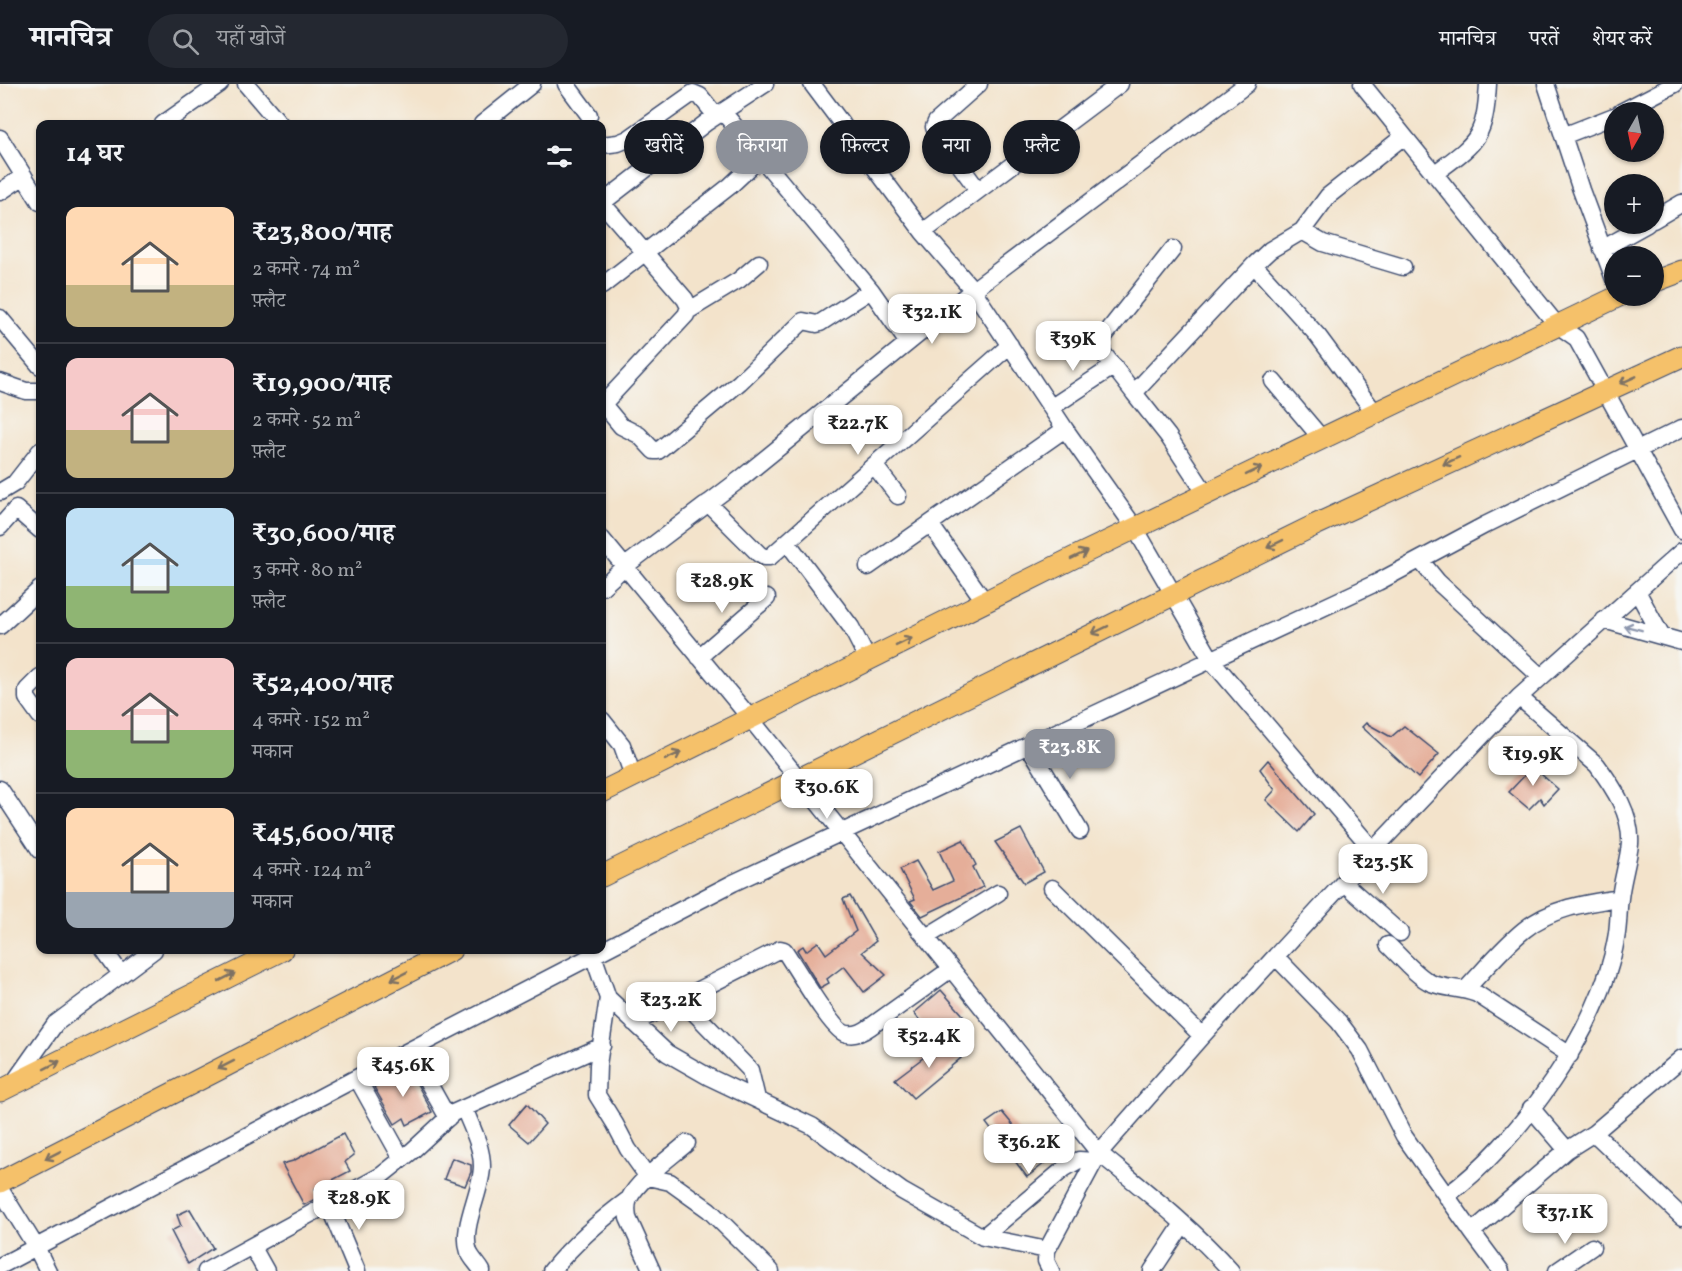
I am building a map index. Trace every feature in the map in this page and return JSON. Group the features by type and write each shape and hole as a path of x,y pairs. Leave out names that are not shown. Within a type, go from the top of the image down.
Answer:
{"main road":[{"path":"1664,278 1682,271"},
{"path":"606,790 1135,528 1604,303"},
{"path":"606,874 1315,525 1682,356"},
{"path":"6,1088 274,954"},
{"path":"0,1182 443,954"}],"street":[{"path":"169,120 220,84"},
{"path":"246,84 277,120"},
{"path":"487,120 532,84"},
{"path":"566,84 589,115"},
{"path":"606,196 719,114 765,84"},
{"path":"812,84 923,232 973,290 1065,429 1135,528 1212,661 1373,850"},
{"path":"978,190 934,127 936,122 979,84"},
{"path":"923,232 1120,84"},
{"path":"614,571 708,503 973,290 1247,84"},
{"path":"1362,84 1556,324 1576,338 1682,530"},
{"path":"1434,174 1465,151 1477,138 1486,116 1488,84"},
{"path":"1546,84 1604,254"},
{"path":"1640,102 1675,84"},
{"path":"606,144 628,139 693,93 700,96 725,120"},
{"path":"1563,136 1604,120"},
{"path":"1134,393 1254,265 1270,250 1302,231 1328,196 1404,136"},
{"path":"0,138 36,196"},
{"path":"606,283 743,174"},
{"path":"775,174 871,290 908,343"},
{"path":"0,192 24,176"},
{"path":"606,202 688,304 688,311"},
{"path":"1664,214 1682,203"},
{"path":"1302,231 1323,243 1402,267"},
{"path":"1602,249 1629,234"},
{"path":"1173,249 1105,335 1101,345 1103,352 1168,436 1206,494"},
{"path":"606,399 688,311 739,280 759,263"},
{"path":"1254,265 1318,336 1375,413"},
{"path":"606,408 621,426 636,432 652,450 658,451 740,382 803,321 820,323 871,290"},
{"path":"0,318 36,361"},
{"path":"708,503 764,557 770,557 1010,345"},
{"path":"1052,407 1114,366"},
{"path":"1273,381 1322,439"},
{"path":"0,382 26,391 36,391"},
{"path":"606,948 733,883 1378,582 1682,428"},
{"path":"868,567 1065,429"},
{"path":"0,492 15,483 36,456"},
{"path":"874,465 898,496"},
{"path":"0,527 16,509 36,526"},
{"path":"930,524 984,602"},
{"path":"787,542 851,627 868,660"},
{"path":"606,550 614,571 699,657 750,718 926,937 1096,1157 1183,1224 1231,1271"},
{"path":"608,998 667,1053 709,1077 812,1126 902,1191 984,1237 1045,1263 1096,1157 1202,1036 1373,850 1519,697 1682,551"},
{"path":"1420,560 1438,582 1541,677"},
{"path":"1637,591 1661,635"},
{"path":"0,626 36,593"},
{"path":"699,657 767,598"},
{"path":"1604,620 1682,642"},
{"path":"36,681 27,690 27,698 36,710"},
{"path":"1446,1197 1465,1183 1484,1164 1531,1108 1570,1055 1594,1009 1617,938 1620,898 1630,842 1629,826 1618,797 1597,765 1519,697"},
{"path":"606,725 622,745 633,776"},
{"path":"1029,746 1080,831"},
{"path":"0,789 36,844"},
{"path":"1344,883 1400,933"},
{"path":"1052,888 1202,1036"},
{"path":"926,937 998,893"},
{"path":"1466,989 1525,929 1540,920 1583,903 1620,898"},
{"path":"1388,945 1432,984 1466,989 1477,994 1570,1055"},
{"path":"634,1023 782,949 833,1023 845,1034 860,1033 870,1027 951,969"},
{"path":"107,954 121,974"},
{"path":"6,1088 56,1024 148,954"},
{"path":"0,1266 593,955 608,998 598,1065 597,1095 628,1149 648,1177 670,1182 709,1210 771,1271"},
{"path":"1275,957 1339,1022 1360,1050 1404,1136 1446,1197 1502,1271"},
{"path":"681,999 750,1070 757,1099"},
{"path":"206,1271 382,1175 448,1118 464,1108 602,1046"},
{"path":"410,1050 448,1118"},
{"path":"1472,1232 1567,1150 1594,1133 1682,1058"},
{"path":"357,1078 402,1159"},
{"path":"464,1108 480,1152 482,1165 467,1238 468,1250 482,1271"},
{"path":"1531,1108 1567,1150"},
{"path":"1594,1133 1682,1217"},
{"path":"551,1271 580,1238 629,1199 648,1177 687,1143"},
{"path":"984,1237 1065,1168 1079,1160 1096,1157"},
{"path":"0,1189 48,1271"},
{"path":"629,1199 626,1209 628,1218 652,1271"},
{"path":"329,1204 357,1271"},
{"path":"1152,1271 1183,1224"},
{"path":"252,1246 266,1271"},
{"path":"1557,1271 1592,1247"}],"building":[{"path":"1366,723 1391,737 1404,726 1439,754 1418,778 1362,727"},
{"path":"1524,759 1558,789 1544,804 1540,798 1529,809 1509,792 1525,775"},
{"path":"1268,760 1314,814 1299,832 1266,800 1275,790 1260,769"},
{"path":"1021,829 1044,872 1024,883 995,842"},
{"path":"963,840 976,865 973,867 983,887 922,916 910,901 915,899 900,869 916,861 933,890 953,881 939,851"},
{"path":"850,896 876,941 862,952 886,975 864,992 844,966 827,979 829,983 820,988 797,950 803,946 806,951 818,942 826,954 856,931 843,899"},
{"path":"941,990 963,1015 934,1039 914,1013"},
{"path":"948,1039 961,1058 913,1098 895,1079"},
{"path":"408,1067 432,1112 407,1125 404,1118 395,1124 374,1087"},
{"path":"527,1104 545,1124 529,1142 509,1125"},
{"path":"1002,1112 1045,1163 1027,1177 986,1123"},
{"path":"343,1134 354,1155 345,1162 350,1171 315,1189 319,1197 304,1205 282,1164 293,1161"},
{"path":"452,1158 471,1165 471,1172 465,1186 444,1179"},
{"path":"190,1209 213,1248 188,1264 171,1231 181,1226 177,1215"}]}
